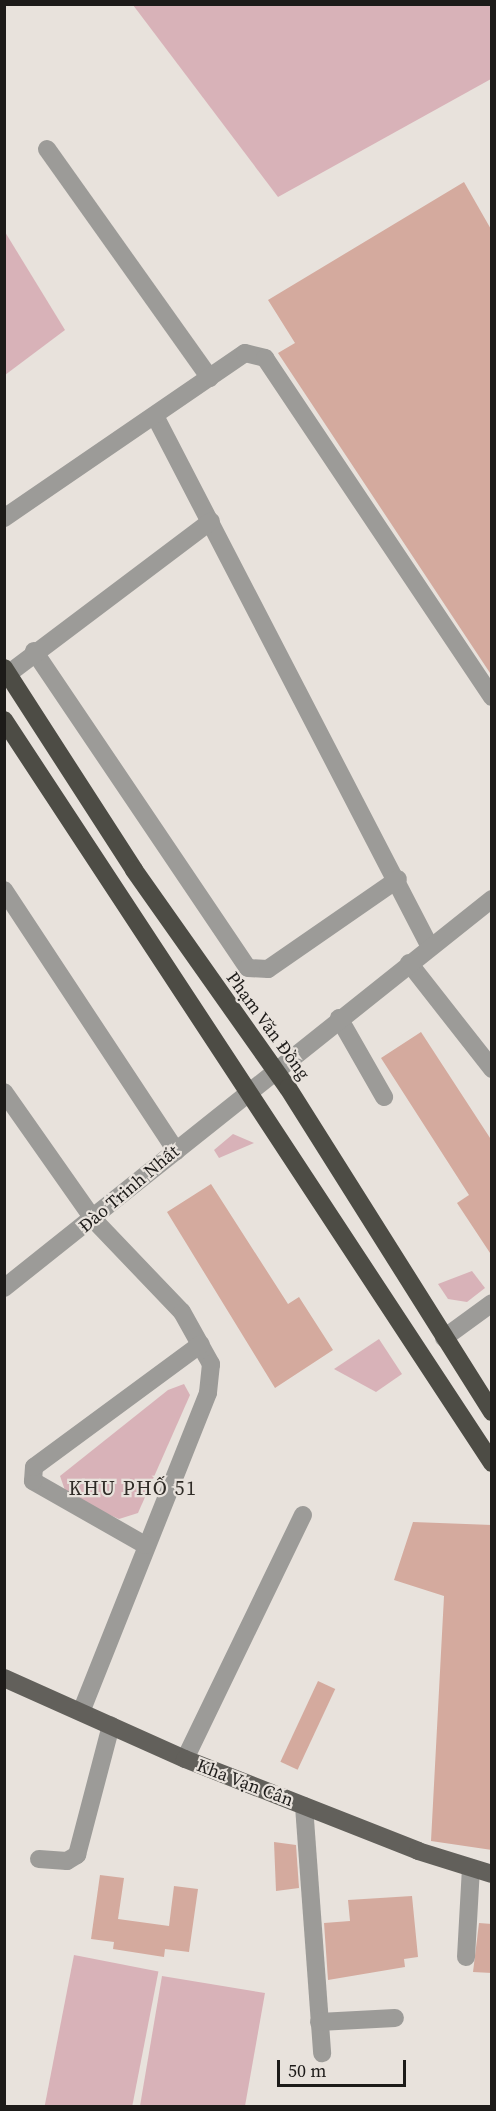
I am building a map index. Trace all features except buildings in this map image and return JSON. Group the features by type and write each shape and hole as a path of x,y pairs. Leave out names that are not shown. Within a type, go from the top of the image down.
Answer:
{"highway":[{"name":"Phạm Văn Đồng","path":"6,671 134,870 275,1070 492,1412"},
{"path":"4,720 250,1088 492,1462"}],"main road":[{"name":"Kha Vạn Cân","path":"4,1678 185,1759 304,1806 492,1874"}],"street":[{"path":"47,149 210,378"},
{"path":"4,518 245,353 265,358 492,697"},
{"path":"156,416 398,879 430,947"},
{"path":"6,671 211,520"},
{"path":"34,651 248,968 268,969 398,879"},
{"path":"4,890 176,1151"},
{"path":"275,1070 492,899"},
{"path":"409,963 492,1069"},
{"path":"339,1018 384,1098"},
{"name":"Đào Trinh Nhất","path":"4,1288 94,1220 250,1088 275,1070"},
{"path":"4,1092 94,1220 182,1312 211,1364 208,1393 145,1545 81,1712"},
{"path":"444,1338 492,1303"},
{"path":"145,1545 33,1481 34,1467 201,1344"},
{"path":"185,1759 303,1515"},
{"path":"39,1859 67,1861 77,1855 111,1725"},
{"path":"304,1806 322,2054"},
{"path":"466,1957 471,1868"},
{"path":"319,2022 395,2018"}],"shaded area":[{"path":"133,5 491,5 491,79 278,197"},
{"path":"5,232 65,330 5,375"},
{"path":"233,1134 254,1143 219,1158 214,1150"},
{"path":"472,1271 485,1288 467,1302 448,1299 438,1284"},
{"path":"379,1339 402,1374 376,1392 334,1369"},
{"path":"184,1384 190,1395 138,1513 119,1519 67,1496 60,1476 168,1390"},
{"path":"74,1955 158,1971 132,2106 45,2106"},
{"path":"162,1976 265,1993 245,2106 140,2106"}],"district":[{"name":"KHU PHỐ 51","path":"133,1488"}]}
